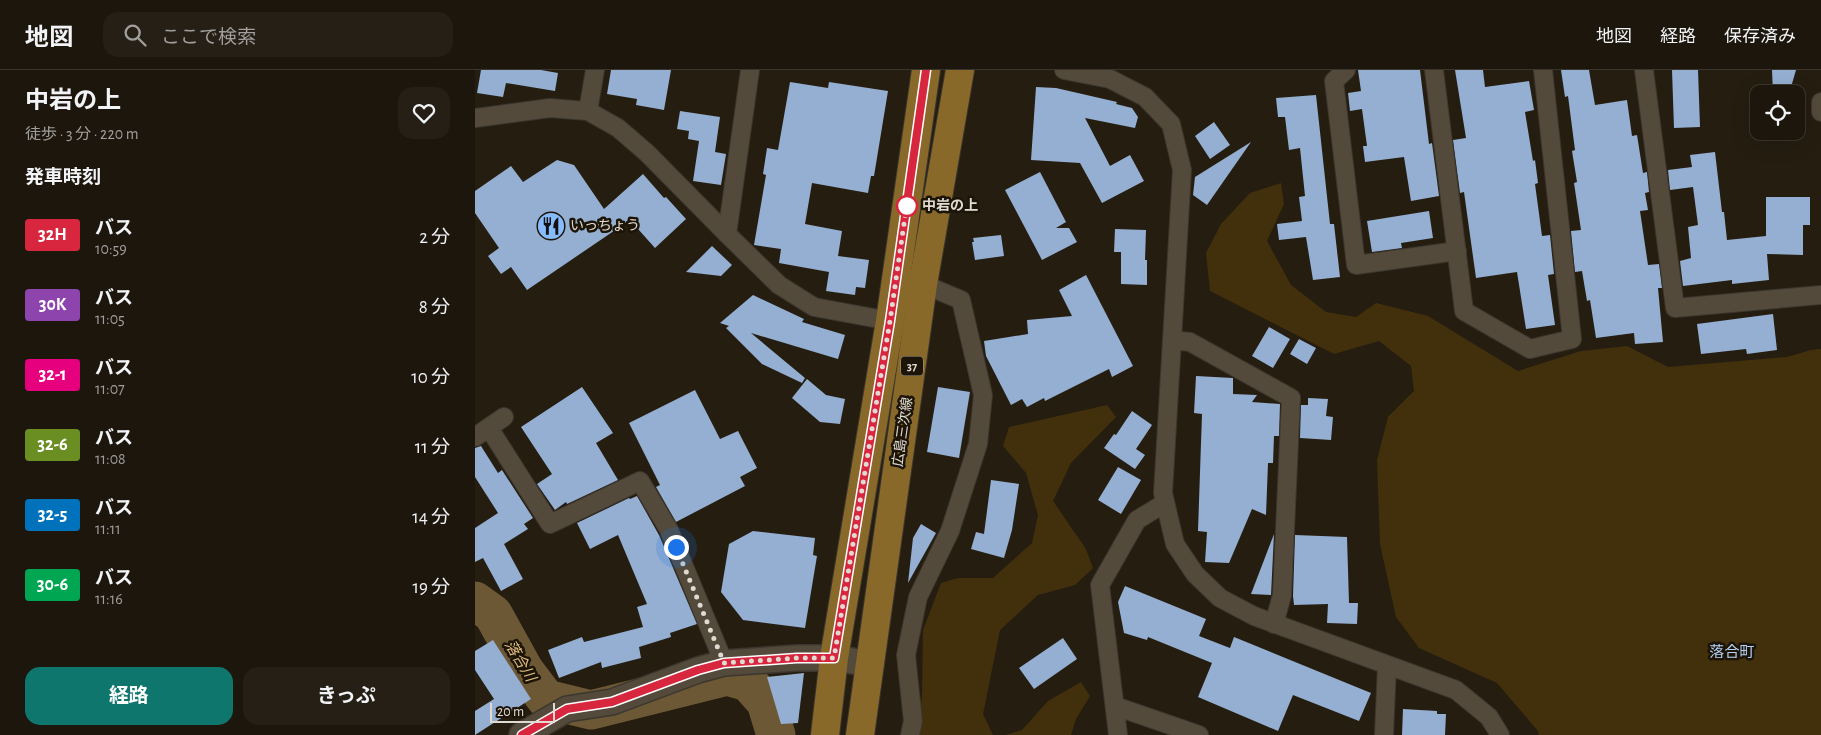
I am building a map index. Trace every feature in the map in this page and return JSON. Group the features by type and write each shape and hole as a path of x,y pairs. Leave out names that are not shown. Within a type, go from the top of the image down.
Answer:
{"main road":[{"name":"37","path":"825,735 834,658 890,321 926,70"},
{"name":"広島三次線","path":"860,735 923,284 960,70"}],"street":[{"path":"588,111 595,70"},
{"path":"727,234 750,70"},
{"path":"1064,70 1110,79 1145,97 1171,124 1182,170 1163,493 1175,544 1195,574 1220,598 1253,616 1456,690 1489,717 1500,735"},
{"path":"1346,70 1334,81 1356,265 1457,251"},
{"path":"1434,70 1464,311 1530,349 1573,339 1543,70"},
{"path":"1644,70 1675,308 1821,295"},
{"path":"1821,102 1821,112"},
{"path":"475,118 550,108 588,111 618,128 647,153 779,285 814,307 890,321"},
{"path":"909,735 913,721 906,655 918,597 949,531 978,444 983,395 961,300 923,284"},
{"path":"1172,340 1190,342 1291,398 1281,595 1274,624"},
{"path":"504,417 482,433 550,524 640,481 669,530 724,663"},
{"path":"1118,735 1100,585 1137,520 1165,503"},
{"path":"523,735 567,709 612,702 698,670 724,663 797,658 834,658 871,664"},
{"path":"1384,735 1387,665"},
{"path":"1115,706 1199,735"}],"shaded area":[{"path":"1281,183 1284,204 1267,241 1291,285 1326,312 1356,317 1376,303 1428,316 1518,371 1581,351 1627,346 1668,367 1787,357 1821,349 1821,735 1539,735 1538,731 1497,683 1419,648 1396,617 1380,544 1377,460 1388,417 1414,391 1411,366 1379,341 1334,354 1210,291 1206,253 1221,224 1250,193"},
{"path":"1107,405 1116,417 1071,463 1053,501 1086,549 1093,568 1075,585 1038,595 1000,630 983,714 993,735 916,735 922,697 923,630 941,583 958,578 993,578 1032,543 1038,515 1026,473 1003,446 1009,427"},
{"path":"1081,682 1090,696 1076,719 1071,735 1006,735 1022,730 1048,701"}],"building":[{"path":"481,70 541,70 558,73 555,91 506,83 503,97 477,93"},
{"path":"611,70 671,70 664,110 636,105 637,99 607,94"},
{"path":"1358,70 1420,70 1429,144 1432,143 1439,196 1411,201 1404,157 1365,162 1363,146 1367,146 1362,109 1350,111 1348,93 1361,91"},
{"path":"1455,70 1483,70 1485,87 1529,81 1534,110 1525,112 1533,161 1535,160 1538,183 1535,184 1542,236 1550,235 1554,274 1548,275 1555,325 1526,329 1517,272 1476,278 1464,192 1460,193 1453,140 1466,138"},
{"path":"1561,70 1589,70 1595,105 1627,100 1632,136 1637,135 1643,173 1647,172 1649,192 1645,193 1648,210 1640,211 1648,265 1659,264 1662,288 1658,288 1663,342 1635,344 1634,333 1596,338 1590,300 1587,301 1582,271 1575,272 1571,231 1581,230 1574,183 1577,182 1572,151 1575,150 1568,96 1565,97"},
{"path":"1672,70 1698,70 1700,127 1674,128"},
{"path":"1772,70 1796,70 1792,85 1773,85"},
{"path":"790,82 828,88 829,82 888,91 874,176 871,176 868,193 812,183 805,224 842,231 838,256 869,260 865,288 856,287 855,295 826,291 829,272 779,263 781,249 754,245 766,175 763,174 767,148 778,150"},
{"path":"1036,87 1056,88 1117,102 1116,104 1132,108 1138,117 1135,128 1085,118 1110,166 1130,155 1144,181 1102,203 1080,163 1031,160"},
{"path":"1316,95 1330,224 1334,224 1340,277 1313,280 1306,237 1279,240 1277,224 1302,221 1299,197 1305,196 1300,148 1289,150 1285,117 1278,117 1276,98"},
{"path":"680,111 720,117 715,152 726,154 721,185 693,181 699,141 688,139 689,131 677,129"},
{"path":"1214,122 1230,145 1210,159 1195,136"},
{"path":"1251,142 1207,205 1193,195 1195,177"},
{"path":"1715,152 1727,240 1766,236 1766,197 1810,197 1810,225 1803,225 1803,255 1767,254 1769,280 1732,284 1732,280 1683,286 1680,261 1691,258 1688,227 1698,225 1693,187 1670,190 1668,170 1692,167 1690,155"},
{"path":"557,160 574,165 604,209 643,174 686,219 655,248 630,220 527,290 511,267 501,274 488,256 499,248 475,213 475,191 511,166 523,182"},
{"path":"1040,172 1066,222 1056,228 1069,228 1077,242 1042,260 1005,190"},
{"path":"1429,211 1433,238 1401,243 1402,248 1372,252 1367,221"},
{"path":"1115,229 1146,230 1145,260 1147,260 1147,285 1121,284 1121,252 1114,252"},
{"path":"1001,235 1004,256 975,260 973,238"},
{"path":"712,246 732,265 721,276 686,272"},
{"path":"1086,275 1133,366 1112,377 1109,369 1045,401 1044,398 1027,407 1022,399 1011,405 986,356 984,341 1028,334 1027,320 1072,316 1059,290"},
{"path":"753,295 804,319 802,322 845,335 838,359 751,333 805,378 802,383 762,364 726,328 729,326 720,323"},
{"path":"1773,314 1777,350 1747,354 1746,349 1701,354 1697,324"},
{"path":"1269,327 1290,339 1273,368 1252,356"},
{"path":"1299,339 1316,348 1307,364 1290,354"},
{"path":"1196,376 1233,378 1233,394 1257,395 1252,402 1280,404 1279,436 1274,436 1273,463 1268,463 1266,515 1252,509 1229,563 1205,562 1207,532 1198,531 1202,414 1194,413"},
{"path":"807,379 826,395 845,399 840,424 820,422 792,398"},
{"path":"582,387 613,433 596,443 618,480 567,504 566,502 555,510 537,484 552,474 521,427"},
{"path":"938,387 970,392 959,458 927,452"},
{"path":"695,390 720,439 738,431 757,468 740,477 745,486 676,522 656,487 660,485 629,423"},
{"path":"1308,398 1328,399 1326,416 1333,417 1331,440 1300,438 1301,405 1308,405"},
{"path":"1132,411 1152,425 1136,449 1145,455 1135,469 1104,448 1114,434 1116,435"},
{"path":"481,446 498,473 502,470 533,518 524,524 528,529 504,544 523,579 501,591 483,558 475,562 475,528 498,513 475,477 475,448"},
{"path":"1118,467 1141,480 1121,514 1098,500"},
{"path":"991,480 1019,484 1012,530 1004,558 971,549 976,532 984,534"},
{"path":"637,496 659,535 697,624 670,633 671,637 639,647 641,658 602,668 601,662 559,678 548,650 582,637 584,642 643,627 637,607 647,604 618,535 590,549 577,523"},
{"path":"921,524 936,533 908,583 913,538"},
{"path":"753,531 815,538 813,555 817,556 805,628 743,620 721,592 729,544"},
{"path":"1274,534 1271,595 1251,594"},
{"path":"1295,535 1347,537 1349,603 1358,603 1357,624 1327,623 1328,604 1294,605"},
{"path":"1125,586 1206,619 1199,636 1230,648 1234,637 1371,693 1359,721 1293,695 1278,731 1198,697 1212,663 1148,637 1147,640 1124,633 1118,602"},
{"path":"1063,638 1077,659 1034,689 1019,668"},
{"path":"493,640 531,699 475,735 475,711 494,699 475,670 475,651"},
{"path":"804,673 798,723 781,724 767,677"},
{"path":"1403,709 1437,711 1437,714 1446,714 1445,735 1402,735"}],"waterway":[{"name":"落合川","path":"475,601 493,614 524,670 546,699 591,710 727,676 748,682 766,702 776,735"}],"bus line":[{"name":"32H","path":"522,735 567,709 612,702 698,670 724,663 797,658 834,658 890,321 926,70"}],"place":[{"name":"中岩の上","path":"907,206"},
{"name":"いっちょう","path":"551,226"}],"district":[{"name":"落合町","path":"1732,652"}],"route":[{"path":"676,547 724,663 797,658 834,658 890,321 907,203 907,206"}]}
